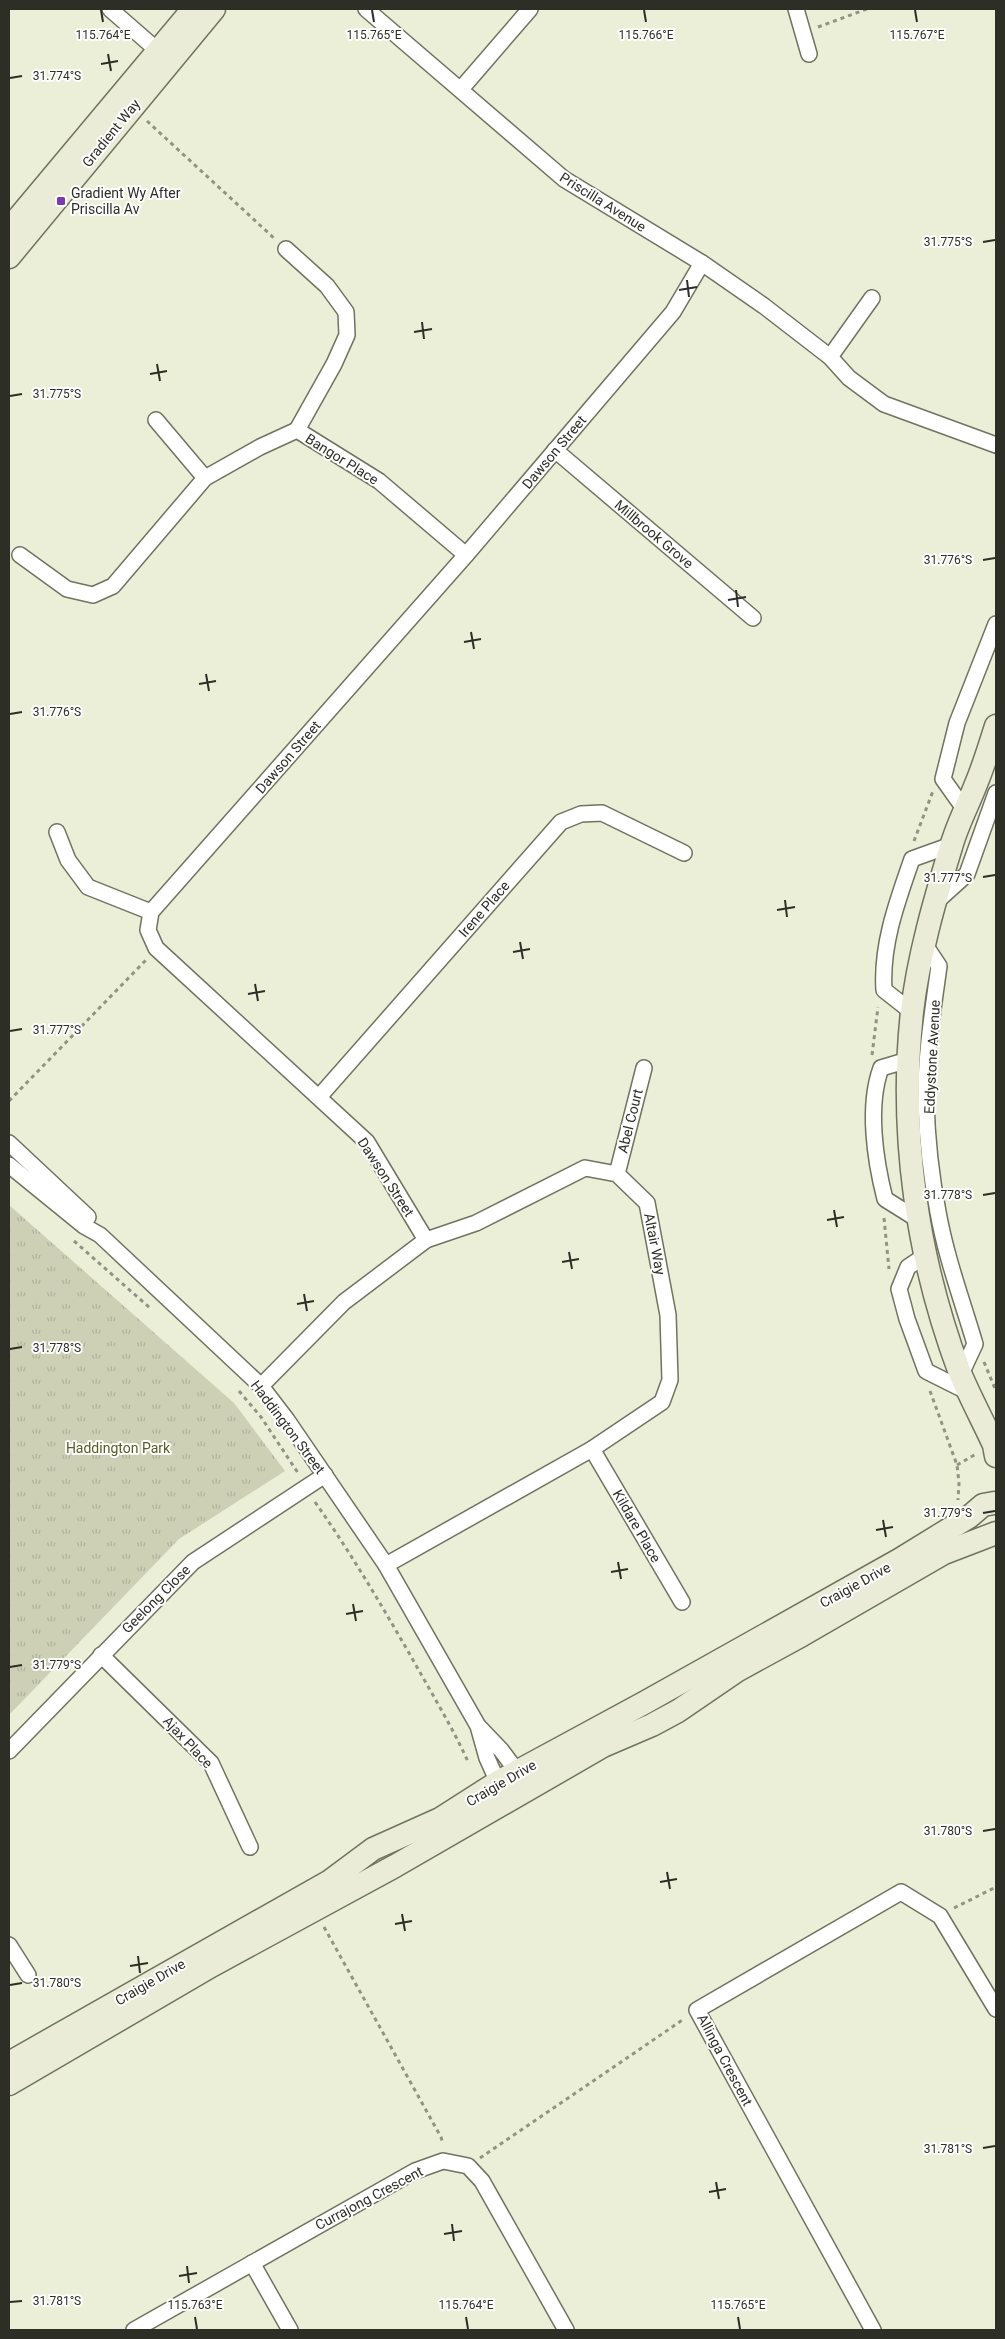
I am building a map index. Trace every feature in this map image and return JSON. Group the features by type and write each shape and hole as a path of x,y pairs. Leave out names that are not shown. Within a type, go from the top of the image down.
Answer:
{"main road":[{"name":"Gradient Way","path":"9,257 164,56 193,9"},
{"name":"Gradient Way","path":"9,229 164,56 214,9"},
{"name":"Eddystone Avenue","path":"996,726 951,845 925,945 912,1012 908,1060 910,1142 917,1220 931,1282 965,1383 996,1449"},
{"name":"Craigie Drive","path":"524,1781 899,1560 969,1517 983,1505 995,1501"},
{"name":"Craigie Drive","path":"9,2063 330,1881 373,1849 652,1725 678,1711 738,1670 802,1636 944,1553 996,1533"},
{"name":"Craigie Drive","path":"9,2084 211,1966 395,1866 502,1792"}],"street":[{"path":"110,9 164,56"},
{"name":"Priscilla Avenue","path":"366,9 564,179 702,263 764,306 830,357 849,378 884,404 996,444"},
{"path":"461,89 530,9"},
{"path":"796,9 809,54"},
{"path":"286,248 327,286 346,312 347,335 334,364 297,430"},
{"name":"Dawson Street","path":"151,912 466,555 672,312 702,263"},
{"path":"830,357 872,298"},
{"path":"156,420 205,478"},
{"name":"Bangor Place","path":"20,555 67,588 93,594 114,586 205,478 260,446 297,430 379,481 466,555"},
{"name":"Millbrook Grove","path":"555,450 753,618"},
{"path":"965,810 943,779 957,723 996,624"},
{"path":"936,902 968,874 996,793"},
{"name":"Irene Place","path":"319,1097 561,822 581,814 602,813 684,853"},
{"path":"56,832 68,860 88,887 151,912 148,930 156,948"},
{"path":"884,990 884,956 894,911 912,859 951,845"},
{"name":"Eddystone Avenue","path":"925,945 939,966 930,1035 926,1101 932,1166 938,1212 947,1250 975,1344"},
{"name":"Dawson Street","path":"156,948 366,1142 426,1240"},
{"name":"Eddystone Avenue","path":"884,990 912,1012"},
{"name":"Eddystone Avenue","path":"875,1084 881,1068 908,1060"},
{"name":"Abel Court","path":"617,1174 644,1068"},
{"path":"875,1084 877,1168 885,1199 917,1220"},
{"path":"9,1143 96,1225 100,1235"},
{"name":"Haddington Street","path":"9,1165 84,1226 100,1235 261,1386 325,1475 386,1566 478,1726 501,1750 524,1781"},
{"path":"261,1386 344,1302 426,1240 476,1223 585,1168 617,1174"},
{"name":"Altair Way","path":"386,1566 592,1449 662,1402 670,1380 668,1315 647,1203 617,1174"},
{"path":"926,1255 908,1267 899,1289 906,1319 926,1371 965,1383 975,1344"},
{"name":"Kildare Place","path":"592,1449 682,1602"},
{"name":"Geelong Close","path":"9,1750 193,1562 325,1475"},
{"name":"Ajax Place","path":"101,1655 211,1763 250,1847"},
{"name":"Haddington Street","path":"478,1726 487,1758 502,1792"},
{"name":"Allinga Crescent","path":"873,2330 697,2010 901,1892 940,1916 996,2009"},
{"path":"9,1945 28,1975"},
{"name":"Currajong Crescent","path":"134,2330 415,2171 444,2161 468,2166"},
{"path":"468,2166 482,2181 566,2330"},
{"path":"252,2263 290,2330"}],"path":[{"path":"803,32 867,9"},
{"path":"143,117 286,248"},
{"path":"912,859 910,852 921,819 936,784 943,779"},
{"path":"9,1101 156,948"},
{"path":"875,1084 870,1070 879,1000 884,990"},
{"path":"885,1199 883,1210 890,1275 899,1289"},
{"path":"73,1240 152,1309"},
{"path":"975,1344 996,1391"},
{"path":"926,1371 930,1391 957,1464 959,1483 957,1498"},
{"path":"236,1388 280,1444 339,1536 391,1621 458,1738 469,1764"},
{"path":"940,1916 996,1887"},
{"path":"320,1920 441,2137 448,2162"},
{"path":"468,2166 697,2010"}],"green space":[{"name":"Haddington Park","path":"9,1205 234,1403 285,1471 179,1539 9,1715"}],"place":[{"name":"Gradient Wy After Priscilla Av","path":"61,201"}]}
